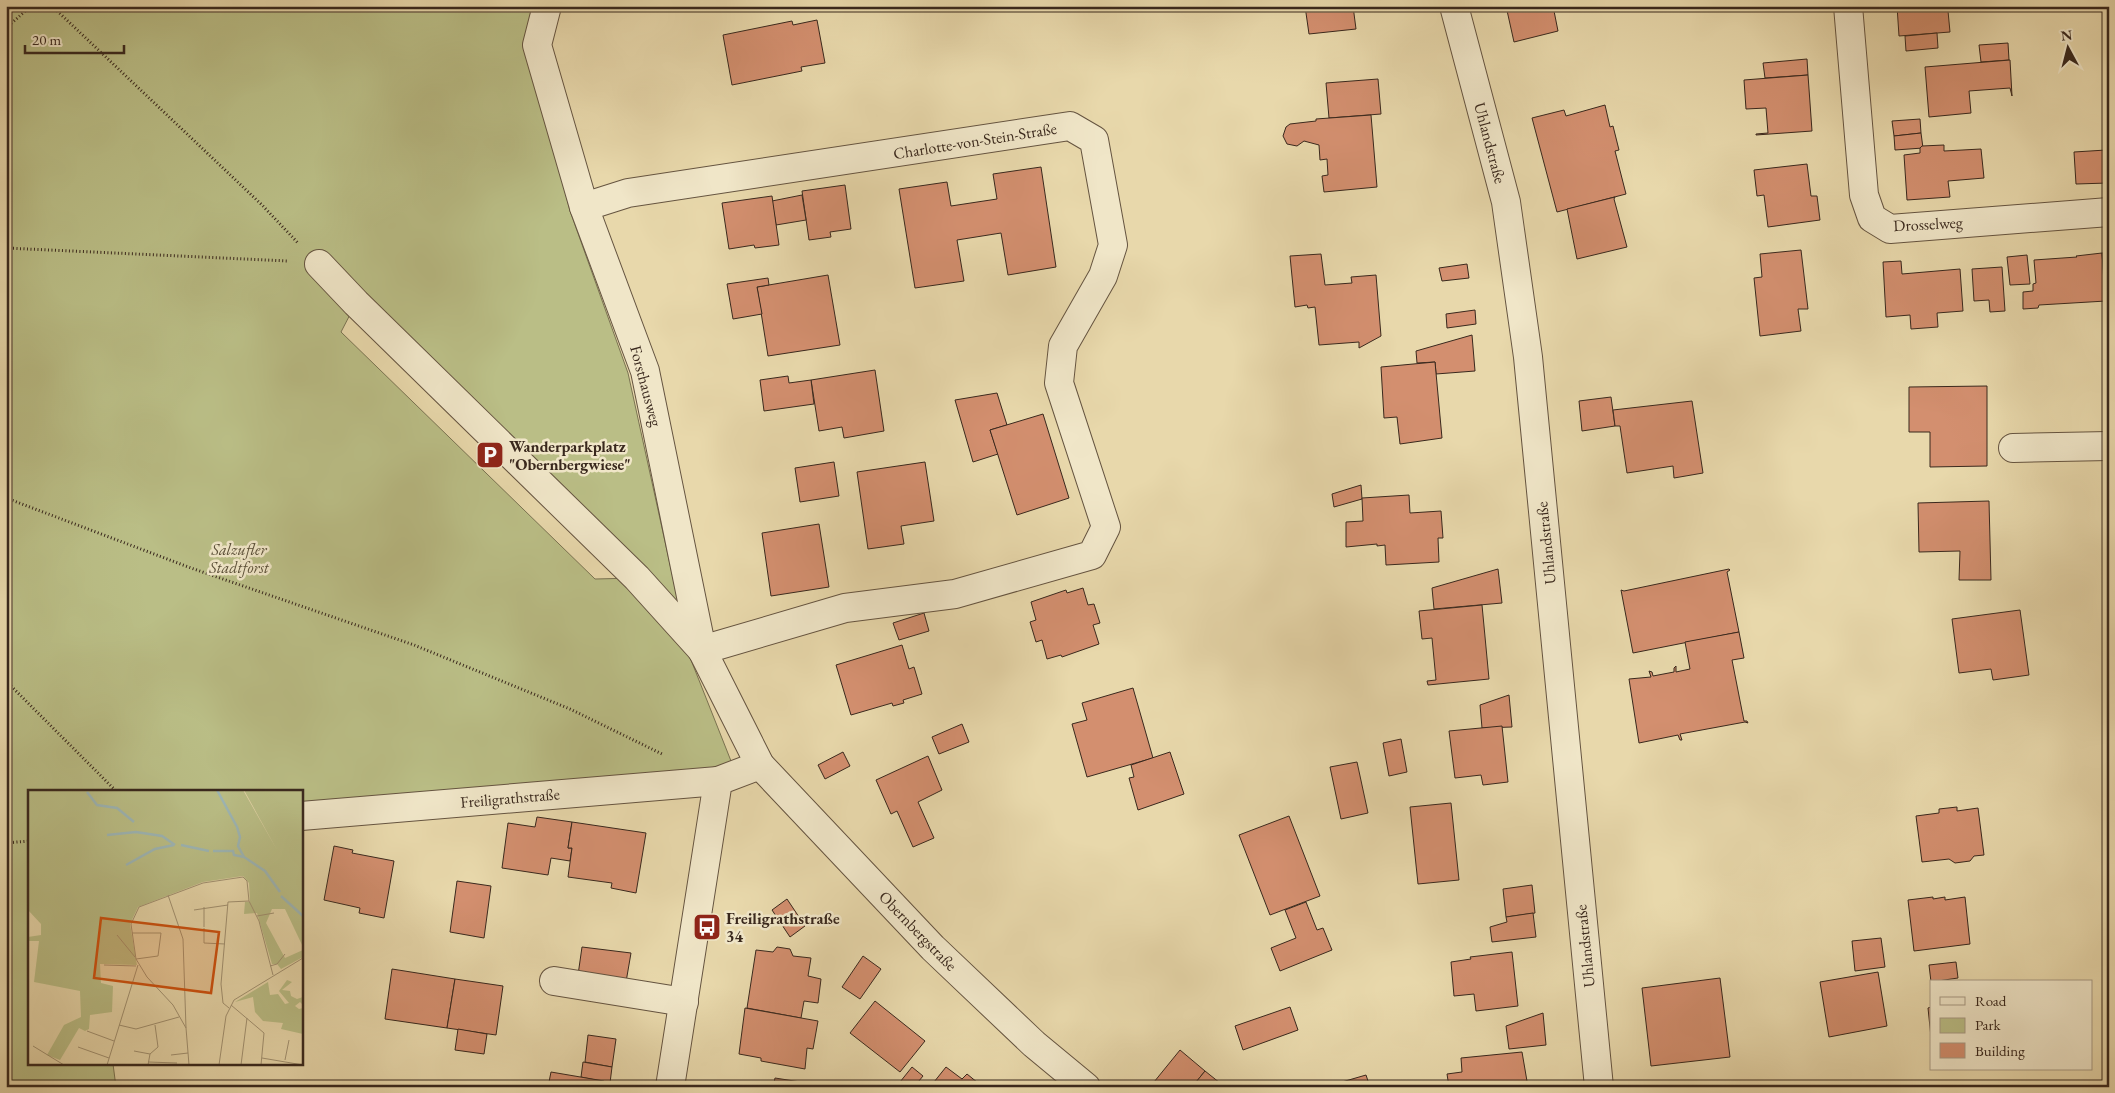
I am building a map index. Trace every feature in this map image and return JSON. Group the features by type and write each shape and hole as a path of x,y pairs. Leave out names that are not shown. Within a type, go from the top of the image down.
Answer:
{"street":[{"name":"Forsthausweg","path":"547,6 536,45 584,207 645,371 702,650 760,765"},
{"name":"Uhlandstraße","path":"1454,6 1506,202 1528,357 1599,1087"},
{"name":"Drosselweg","path":"1848,6 1864,195 1872,218 1890,229 2109,212"},
{"name":"Charlotte-von-Stein-Straße","path":"584,207 628,193 1070,126 1094,140 1113,245 1103,276 1063,346 1059,383 1106,527 1092,554 955,594 845,608 702,650"},
{"path":"319,264 356,303 637,578 702,650"},
{"path":"2013,448 2109,446"},
{"name":"Freiligrathstraße","path":"302,816 718,781 760,765"},
{"name":"Obernbergstraße","path":"760,765 933,948 1034,1044 1086,1087"},
{"path":"670,1087 718,781"},
{"path":"554,981 684,1002"}],"path":[{"path":"6,28 31,6"},
{"path":"52,6 262,205 319,264"},
{"path":"6,248 245,258 319,264"},
{"path":"6,498 191,568 414,645 570,709 666,756"},
{"path":"6,681 115,790"},
{"path":"6,843 28,840"}],"green space":[{"name":"Salzufler Stadtforst","path":"6,6 538,6 527,39 570,211 628,373 691,660 733,766 302,805 302,790 28,790 28,1066 113,1066 116,1087 6,1087","holes":["356,303 636,578 595,579 341,332"]}],"building":[{"path":"1305,6 1353,6 1356,29 1309,34"},
{"path":"1506,6 1553,6 1558,31 1514,42"},
{"path":"1897,6 1981,6 1981,8 1948,11 1950,32 1899,36"},
{"path":"817,20 825,63 801,67 802,71 732,85 723,35 792,21 793,25"},
{"path":"1937,33 1938,48 1906,51 1905,36"},
{"path":"2008,43 2009,60 1981,62 1979,45"},
{"path":"1807,59 1808,75 1765,78 1763,63"},
{"path":"2010,60 2012,96 2010,88 1969,91 1971,113 1929,117 1925,67"},
{"path":"1808,75 1812,131 1756,135 1768,133 1766,108 1746,109 1744,80"},
{"path":"1378,79 1381,114 1329,118 1326,83"},
{"path":"1605,105 1610,127 1613,126 1619,150 1615,151 1626,194 1557,212 1532,118 1564,110 1566,116"},
{"path":"1371,115 1377,187 1324,192 1322,176 1328,175 1327,159 1320,160 1319,145 1304,141 1297,146 1287,144 1283,136 1286,127 1290,124 1316,121 1316,119"},
{"path":"1920,119 1921,133 1894,136 1892,121"},
{"path":"1921,133 1923,148 1895,150 1894,136"},
{"path":"1944,145 1944,151 1981,149 1984,178 1948,181 1950,197 1907,200 1904,155 1920,153 1922,146"},
{"path":"2106,150 2108,183 2076,184 2074,152"},
{"path":"1807,164 1811,196 1817,196 1820,220 1768,227 1764,195 1757,196 1754,170"},
{"path":"1041,167 1056,267 1008,275 1001,233 957,240 964,281 915,288 899,189 947,182 951,206 997,199 993,174"},
{"path":"845,185 851,229 830,232 831,237 809,240 802,191"},
{"path":"802,195 806,220 776,225 772,201"},
{"path":"772,196 779,245 755,248 754,245 729,249 722,203"},
{"path":"1615,197 1627,247 1577,259 1567,209"},
{"path":"1801,250 1808,309 1798,309 1801,331 1760,336 1754,278 1762,277 1760,254"},
{"path":"2102,253 2106,301 2039,305 2038,308 2023,309 2023,292 2033,291 2033,284 2036,283 2034,260"},
{"path":"2102,253 2109,253 2109,282 2104,283"},
{"path":"1321,254 1325,285 1352,283 1351,277 1376,275 1381,336 1359,348 1359,342 1319,345 1315,307 1308,308 1307,305 1295,307 1290,256"},
{"path":"2027,255 2030,284 2010,285 2007,257"},
{"path":"1901,261 1902,274 1960,269 1963,311 1937,313 1938,327 1911,329 1910,315 1886,317 1883,262"},
{"path":"1467,264 1469,278 1442,281 1439,268"},
{"path":"2002,267 2005,311 1990,312 1989,300 1974,301 1972,269"},
{"path":"828,275 840,345 768,356 757,287"},
{"path":"768,278 769,285 757,287 762,314 733,319 727,284"},
{"path":"1475,310 1476,324 1447,328 1446,314"},
{"path":"1472,335 1475,371 1436,374 1435,362 1417,363 1416,351"},
{"path":"1435,362 1442,438 1400,444 1397,417 1384,418 1381,367"},
{"path":"875,370 884,431 844,438 842,427 819,431 811,380"},
{"path":"788,376 789,383 811,380 814,404 764,411 760,380"},
{"path":"1987,386 1987,466 1930,467 1930,432 1909,432 1909,387"},
{"path":"997,393 1007,425 990,430 998,454 973,462 955,400"},
{"path":"1611,397 1615,426 1582,431 1579,401"},
{"path":"1692,401 1703,473 1674,478 1673,466 1627,473 1620,426 1615,426 1613,410"},
{"path":"1043,414 1069,498 1017,515 990,430"},
{"path":"834,462 839,496 800,502 795,468"},
{"path":"925,462 934,521 901,526 904,544 868,549 857,472"},
{"path":"1361,485 1362,499 1334,507 1332,494"},
{"path":"1409,495 1410,513 1441,511 1443,538 1438,538 1439,562 1386,565 1385,545 1346,547 1346,522 1363,521 1362,498"},
{"path":"1989,501 1991,580 1959,580 1960,551 1919,552 1918,503"},
{"path":"819,524 829,587 771,596 762,533"},
{"path":"1498,569 1502,603 1434,609 1432,588"},
{"path":"1729,569 1727,572 1739,632 1633,653 1621,590 1624,591"},
{"path":"1083,588 1088,605 1094,604 1100,623 1093,625 1099,644 1062,657 1061,655 1047,659 1042,640 1036,642 1030,622 1036,620 1031,602 1066,590 1067,593"},
{"path":"1482,605 1489,679 1428,685 1427,681 1436,680 1432,638 1422,639 1419,611"},
{"path":"2020,610 2029,675 1993,680 1991,669 1959,673 1952,619"},
{"path":"924,613 929,631 899,640 893,623"},
{"path":"1739,632 1744,658 1732,660 1744,721 1748,723 1680,734 1682,740 1680,740 1678,735 1639,743 1629,679 1651,677 1649,671 1652,672 1653,676 1674,672 1676,666 1676,672 1690,669 1685,642"},
{"path":"902,645 909,669 914,667 922,694 903,700 904,703 893,706 892,703 851,715 836,665"},
{"path":"1133,688 1153,758 1087,777 1072,724 1087,720 1082,703"},
{"path":"1509,695 1512,727 1482,728 1480,705"},
{"path":"962,724 969,742 939,754 932,737"},
{"path":"1502,726 1508,782 1483,785 1481,775 1455,778 1449,731"},
{"path":"1401,739 1407,772 1389,776 1383,743"},
{"path":"843,752 850,766 825,779 818,765"},
{"path":"1170,752 1184,794 1138,810 1129,778 1134,777 1131,765"},
{"path":"928,756 942,790 918,802 934,838 913,847 897,811 891,814 876,780"},
{"path":"1357,762 1368,813 1341,819 1330,767"},
{"path":"1451,803 1459,880 1418,884 1410,807"},
{"path":"1957,807 1957,811 1978,808 1984,855 1974,856 1970,861 1955,863 1949,859 1922,862 1916,816 1939,813 1939,809"},
{"path":"1289,816 1320,896 1270,915 1239,835"},
{"path":"537,817 572,822 568,848 572,848 570,861 551,858 548,875 502,868 508,823 535,827"},
{"path":"572,822 646,833 636,893 611,888 612,883 568,877 572,848 568,848"},
{"path":"334,846 353,850 352,853 394,861 384,918 359,913 360,908 324,900"},
{"path":"457,881 491,886 484,938 450,932"},
{"path":"1532,885 1535,913 1506,917 1503,889"},
{"path":"1933,897 1933,899 1945,897 1945,900 1965,897 1970,944 1914,951 1908,900"},
{"path":"787,899 805,926 790,937 772,910"},
{"path":"1306,902 1317,930 1323,928 1332,950 1280,971 1271,948 1296,938 1285,910"},
{"path":"1533,913 1536,937 1492,942 1490,927 1507,922 1506,917"},
{"path":"1881,938 1885,967 1855,971 1852,941"},
{"path":"582,947 631,953 626,982 578,975"},
{"path":"777,947 790,949 793,956 811,958 808,976 821,979 818,1003 804,1001 801,1018 747,1008 756,950 773,952"},
{"path":"1512,952 1518,1006 1476,1011 1474,994 1454,996 1451,962 1471,959 1470,957"},
{"path":"863,956 881,969 860,999 842,987"},
{"path":"1956,962 1958,978 1931,980 1929,965"},
{"path":"392,969 455,979 447,1028 385,1019"},
{"path":"1878,972 1887,1026 1829,1037 1820,982"},
{"path":"1720,978 1730,1057 1651,1066 1642,988"},
{"path":"455,979 503,986 496,1035 447,1028"},
{"path":"875,1001 925,1041 900,1072 850,1033"},
{"path":"1290,1007 1298,1030 1243,1050 1235,1026"},
{"path":"1930,1007 1930,1027 1928,1008"},
{"path":"745,1008 818,1021 813,1049 807,1048 805,1069 761,1061 761,1058 739,1054"},
{"path":"1543,1013 1546,1045 1509,1049 1506,1026"},
{"path":"458,1029 487,1034 484,1054 455,1050"},
{"path":"588,1035 616,1039 612,1067 585,1062"},
{"path":"1180,1050 1205,1071 1192,1087 1160,1087 1154,1082"},
{"path":"1522,1052 1528,1087 1449,1087 1447,1074 1462,1072 1461,1058"},
{"path":"583,1062 612,1067 610,1083 581,1077"},
{"path":"912,1067 923,1076 914,1087 896,1087"},
{"path":"946,1067 962,1079 967,1074 983,1087 930,1087"},
{"path":"1205,1071 1220,1083 1216,1087 1192,1087"},
{"path":"551,1072 604,1081 603,1087 548,1087"},
{"path":"1366,1075 1370,1087 1336,1087 1335,1084"},
{"path":"775,1078 807,1083 806,1087 773,1087"}],"place":[{"name":"Wanderparkplatz \"Obernbergwiese\"","path":"490,455"},
{"name":"Freiligrathstraße 34","path":"707,927"}]}
